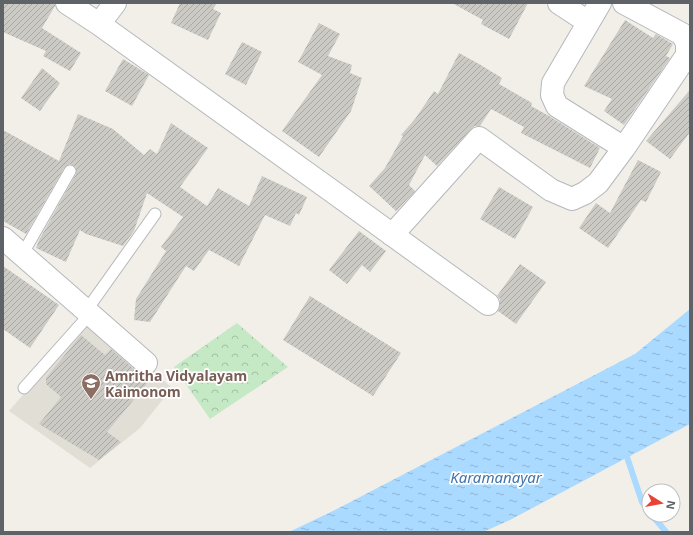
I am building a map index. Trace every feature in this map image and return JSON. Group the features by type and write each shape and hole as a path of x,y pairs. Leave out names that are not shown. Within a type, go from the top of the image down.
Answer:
{"street":[{"path":"67,3 99,24 488,304"},
{"path":"99,24 115,3"},
{"path":"559,3 588,22"},
{"path":"600,3 554,83 552,95 557,106 624,148"},
{"path":"392,235 479,138 551,190 572,199 585,193 598,183 624,148 687,55 687,43 682,34 624,3"},
{"path":"3,238 146,363"}],"lane":[{"path":"22,255 70,171"},
{"path":"24,388 88,312 155,214"}],"shaded area":[{"name":"Amritha Vidyalayam Kaimonom","path":"90,317 172,388 140,428 90,468 9,411"}],"green space":[{"path":"237,323 288,367 210,419 174,367"}],"water":[{"name":"Karamanayar","path":"690,309 690,424 510,520 483,532 289,532 335,510 635,354"}],"building":[{"path":"3,3 55,3 55,6 42,28 81,53 70,71 43,56 46,51 3,32"},
{"path":"180,3 217,3 213,9 221,13 208,40 171,23"},
{"path":"452,3 528,3 509,39 481,24 483,20"},
{"path":"625,20 653,38 656,34 673,44 666,56 670,58 624,125 604,111 612,99 584,86"},
{"path":"319,23 340,34 328,56 352,65 350,73 362,78 351,111 319,157 282,131 322,75 298,62"},
{"path":"242,42 262,52 246,85 225,74"},
{"path":"459,53 502,78 499,84 532,103 531,106 600,148 590,168 521,133 524,127 491,109 480,126 474,126 437,166 425,155 409,185 415,191 396,211 369,186 385,168 403,136 401,135 415,119 434,91 438,94"},
{"path":"123,59 149,75 132,106 105,91"},
{"path":"42,68 60,83 40,111 21,98"},
{"path":"690,90 690,132 670,159 646,141"},
{"path":"78,114 113,129 144,155 150,149 157,154 171,123 208,148 180,187 207,206 218,188 249,206 262,176 307,197 299,215 296,213 290,226 265,215 239,266 209,250 194,271 186,266 150,322 134,320 136,299 166,251 161,247 183,217 147,193 134,231 123,246 86,234 80,230 66,262 36,248 76,174 76,167 70,164 64,168 26,234 3,221 3,130 59,161"},
{"path":"638,160 661,172 646,202 641,200 608,248 579,228 596,203 610,213"},
{"path":"499,187 533,207 515,239 480,219"},
{"path":"359,231 386,251 370,272 362,265 347,284 329,270"},
{"path":"520,264 546,282 516,324 498,311 500,299 497,296"},
{"path":"3,266 59,305 30,348 3,329"},
{"path":"310,296 401,353 373,396 283,340"},
{"path":"81,335 105,355 111,349 138,373 150,375 154,372 155,374 107,432 121,442 99,460 39,424 61,397 46,384 46,378"}],"waterway":[{"path":"625,451 641,499"},
{"path":"659,523 666,532"}],"place":[{"name":"Amritha Vidyalayam Kaimonom","path":"91,400"}]}
